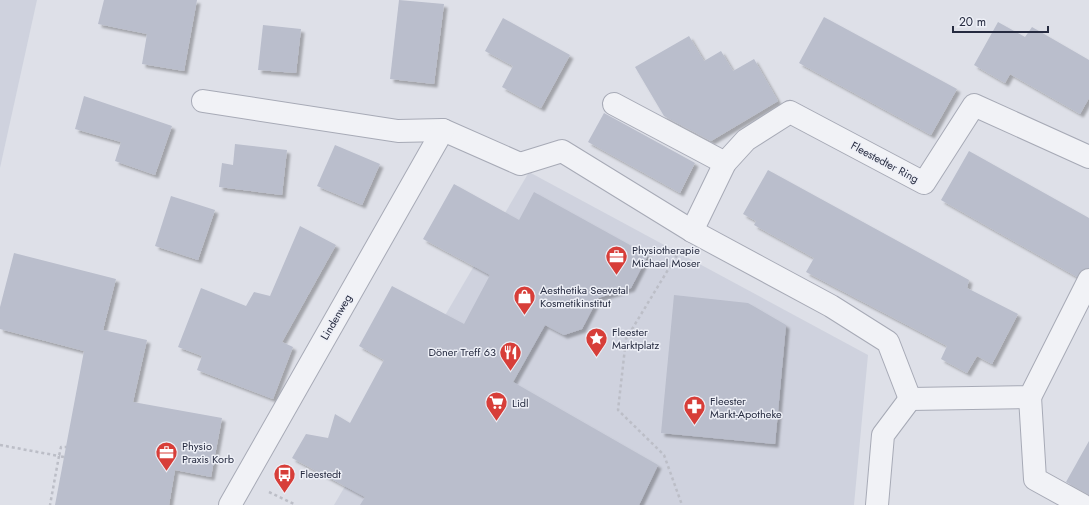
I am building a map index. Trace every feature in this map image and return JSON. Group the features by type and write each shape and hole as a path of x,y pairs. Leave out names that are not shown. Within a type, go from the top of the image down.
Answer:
{"street":[{"path":"203,101 398,131 443,130 520,164 562,151 692,231 830,306 888,342 910,399"},
{"path":"614,104 725,163"},
{"name":"Fleestedter Ring","path":"692,231 725,163 746,140 790,112 924,183 974,105 1089,157"},
{"name":"Lindenweg","path":"230,505 443,130"},
{"path":"1082,505 1035,479 1030,397 1089,280"},
{"path":"910,399 1030,397"},
{"path":"877,505 883,435 910,399"}],"path":[{"path":"682,505 664,454 618,410 626,339 692,231"},
{"path":"0,445 64,457"},
{"path":"50,505 61,447 66,447"}],"shaded area":[{"path":"0,0 37,0 0,168"},
{"path":"529,172 868,355 854,505 334,505"}],"building":[{"path":"104,0 197,0 184,71 142,64 147,34 98,24"},
{"path":"399,0 444,4 434,84 390,79"},
{"path":"824,17 957,89 931,135 799,63"},
{"path":"503,18 570,55 541,108 502,87 513,66 485,51"},
{"path":"998,22 1025,37 1032,27 1089,60 1089,98 1080,114 1010,74 1005,83 974,65"},
{"path":"263,25 301,29 296,73 258,70"},
{"path":"689,36 704,61 721,51 733,71 754,59 778,101 711,141 664,116 635,67"},
{"path":"84,96 172,126 155,175 115,161 121,142 75,129"},
{"path":"604,113 695,163 680,193 588,142"},
{"path":"235,144 287,150 282,195 219,187 222,163 233,165"},
{"path":"335,145 380,164 362,205 317,186"},
{"path":"969,151 1089,218 1089,268 1082,270 1077,277 941,200"},
{"path":"768,170 969,280 967,288 1018,314 992,364 977,356 967,373 941,359 947,346 806,272 814,258 754,225 756,221 743,214"},
{"path":"454,184 519,220 534,192 648,255 631,288 598,298 582,329 564,335 545,325 513,382 658,465 639,505 360,505 365,497 292,458 306,434 328,438 335,414 350,423 384,360 359,346 392,286 464,324 490,275 423,239"},
{"path":"171,196 215,210 198,260 155,246"},
{"path":"300,226 336,245 282,342 293,347 273,399 197,370 202,356 178,347 201,288 246,306 254,292 270,296"},
{"path":"14,253 116,279 103,330 147,340 133,402 222,418 211,477 175,470 169,505 55,505 84,351 0,329 0,307"},
{"path":"674,295 748,303 786,325 775,444 661,433"},
{"path":"1089,441 1089,495 1066,482"}],"place":[{"name":"Physiotherapie Michael Moser","path":"616,276"},
{"name":"Aesthetika Seevetal Kosmetikinstitut","path":"525,316"},
{"name":"Fleester Marktplatz","path":"597,358"},
{"name":"Döner Treff 63","path":"511,372"},
{"name":"Lidl","path":"497,422"},
{"name":"Fleester Markt-Apotheke","path":"694,426"},
{"name":"Physio Praxis Korb","path":"167,472"},
{"name":"Fleestedt","path":"285,494"}]}
